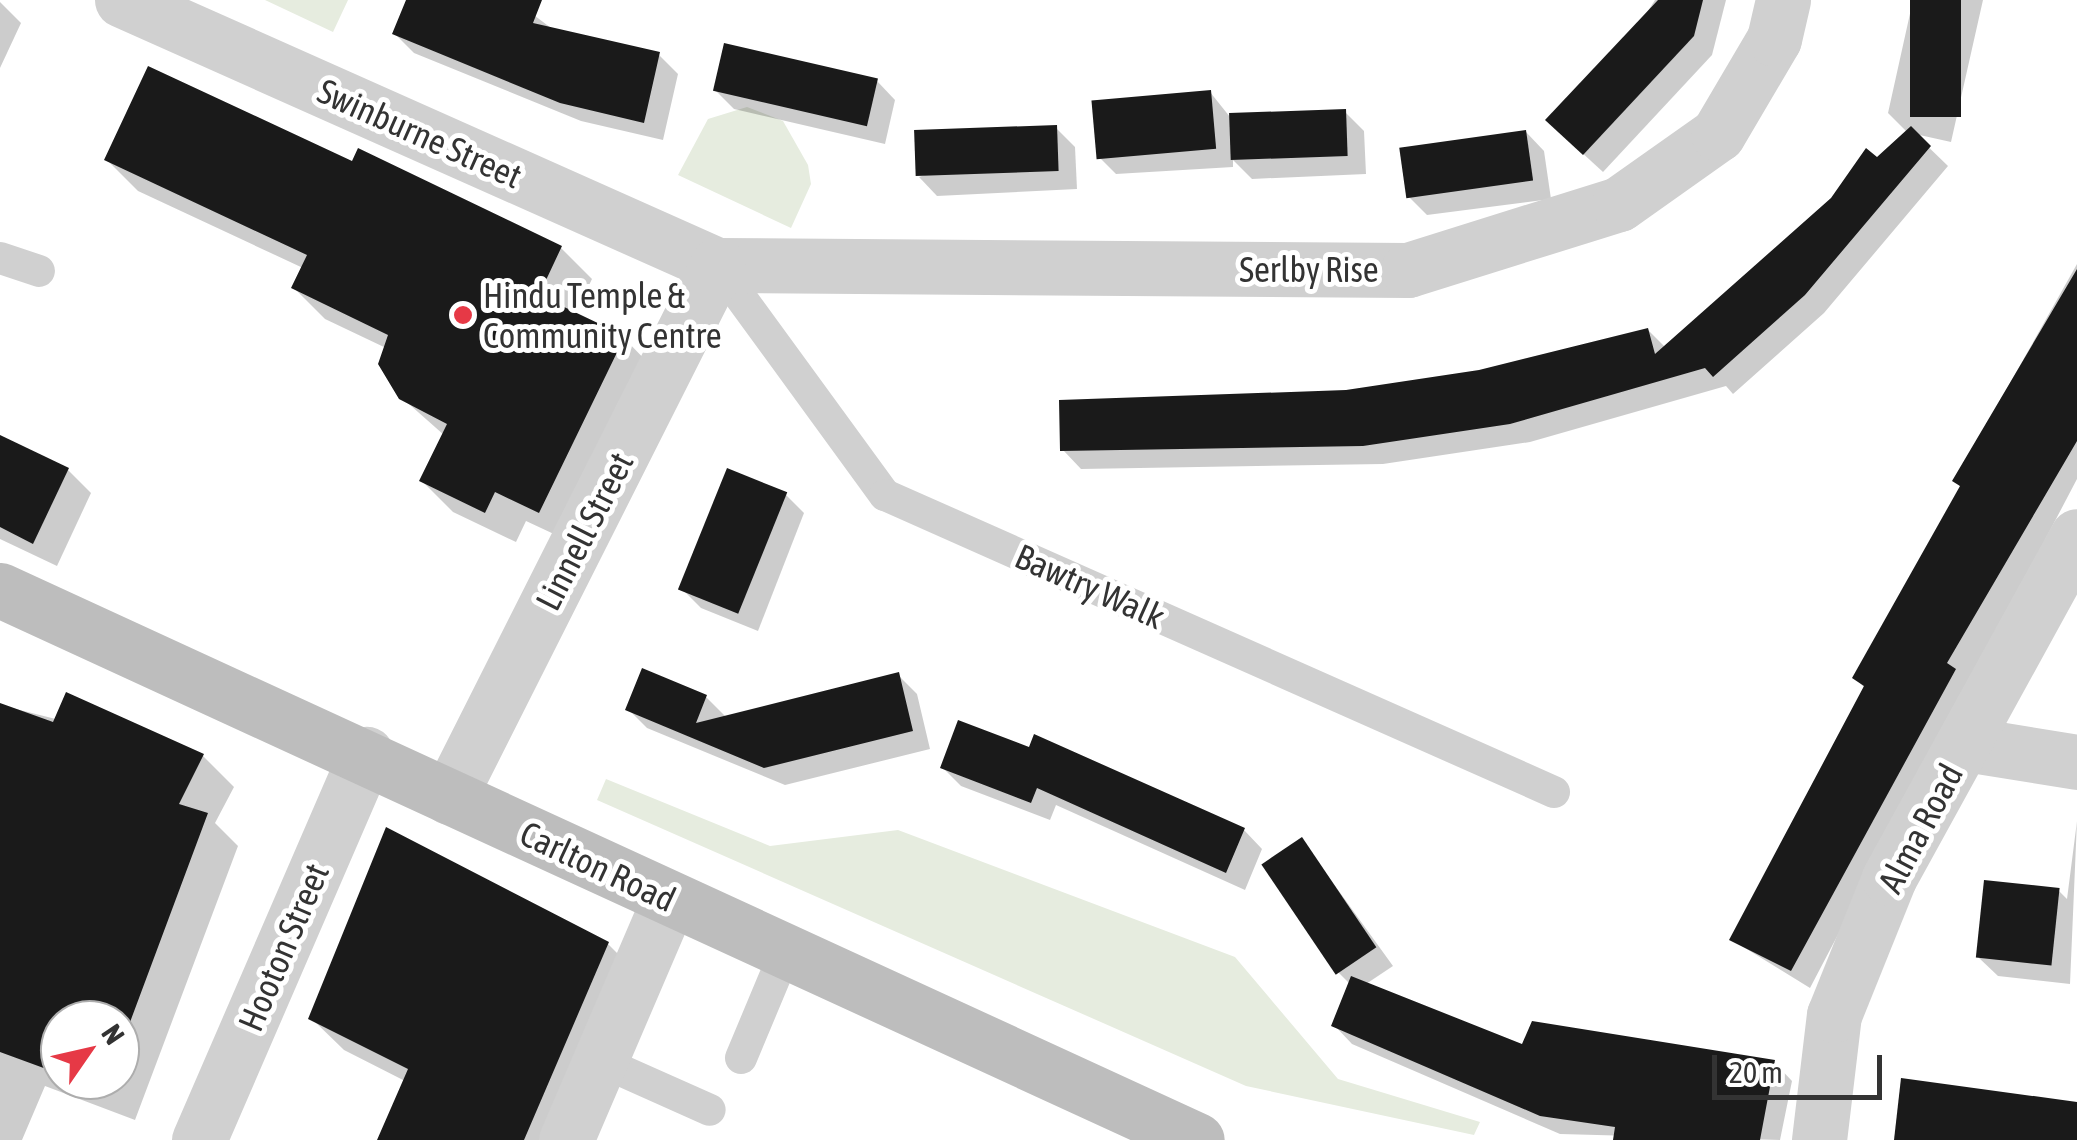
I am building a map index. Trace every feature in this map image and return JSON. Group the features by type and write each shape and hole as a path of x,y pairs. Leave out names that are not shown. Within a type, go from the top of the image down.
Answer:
{"main road":[{"name":"Carlton Road","path":"0,590 366,754 669,900 1198,1140"}],"street":[{"name":"Swinburne Street","path":"122,0 192,14 718,265"},
{"name":"Serlby Rise","path":"718,265 1408,270 1619,204 1718,134 1774,39 1783,0"},
{"name":"Linnell Street","path":"449,797 718,265"},
{"name":"Alma Road","path":"1820,1140 1834,1015 1889,878 2077,536"},
{"path":"1966,744 2077,762"},
{"name":"Hooton Street","path":"199,1140 366,754"},
{"path":"566,1140 669,900"}],"lane":[{"path":"0,258 39,271"},
{"name":"Bawtry Walk","path":"718,265 885,495 1554,792"},
{"path":"740,1058 785,953"},
{"path":"600,1061 710,1110"}],"shaded area":[{"path":"265,0 348,0 333,32"},
{"path":"747,107 783,121 808,165 811,184 791,228 678,175 708,119"},
{"path":"606,779 770,846 898,830 1235,957 1338,1079 1480,1122 1474,1135 1246,1086 597,800"}],"building":[{"path":"406,0 542,0 533,23 660,52 644,123 560,103 392,34"},
{"path":"1658,0 1703,0 1694,36 1583,155 1545,120"},
{"path":"1910,0 1961,0 1961,117 1910,117"},
{"path":"724,43 878,79 867,126 713,91"},
{"name":"Hindu Temple & Community Centre","path":"148,66 352,161 358,148 562,246 539,295 625,336 539,513 495,492 485,513 419,481 447,424 399,399 378,364 388,335 291,288 307,255 104,160"},
{"path":"1211,90 1216,149 1097,159 1091,100"},
{"path":"1346,109 1348,156 1231,160 1229,113"},
{"path":"1057,125 1059,171 916,176 914,130"},
{"path":"1911,126 1931,146 1805,295 1713,377 1705,368 1510,424 1363,446 1060,451 1059,400 1346,390 1479,370 1648,328 1655,354 1831,198 1866,148 1877,157"},
{"path":"1526,130 1533,181 1406,198 1399,148"},
{"path":"2077,269 2077,441 1947,663 1956,669 1791,971 1729,940 1864,686 1852,678 1960,486 1952,481"},
{"path":"0,435 69,468 33,544 0,527"},
{"path":"727,468 787,492 738,614 678,589"},
{"path":"642,668 707,695 696,723 899,672 913,731 764,768 625,710"},
{"path":"66,692 204,754 179,804 208,813 138,1000 40,1000 40,1067 0,1052 0,703 53,722"},
{"path":"958,720 1029,747 1034,734 1245,828 1226,873 1037,788 1031,803 940,768"},
{"path":"386,827 609,942 524,1140 377,1140 408,1069 308,1019"},
{"path":"1302,837 1376,947 1336,975 1261,864"},
{"path":"1984,880 2060,888 2051,966 1976,958"},
{"path":"1351,976 1522,1044 1532,1021 1775,1060 1760,1140 1613,1140 1615,1127 1540,1116 1331,1026"},
{"path":"1901,1078 2077,1102 2077,1140 1894,1140"}],"place":[{"name":"Hindu Temple & Community Centre","path":"463,315"}]}
